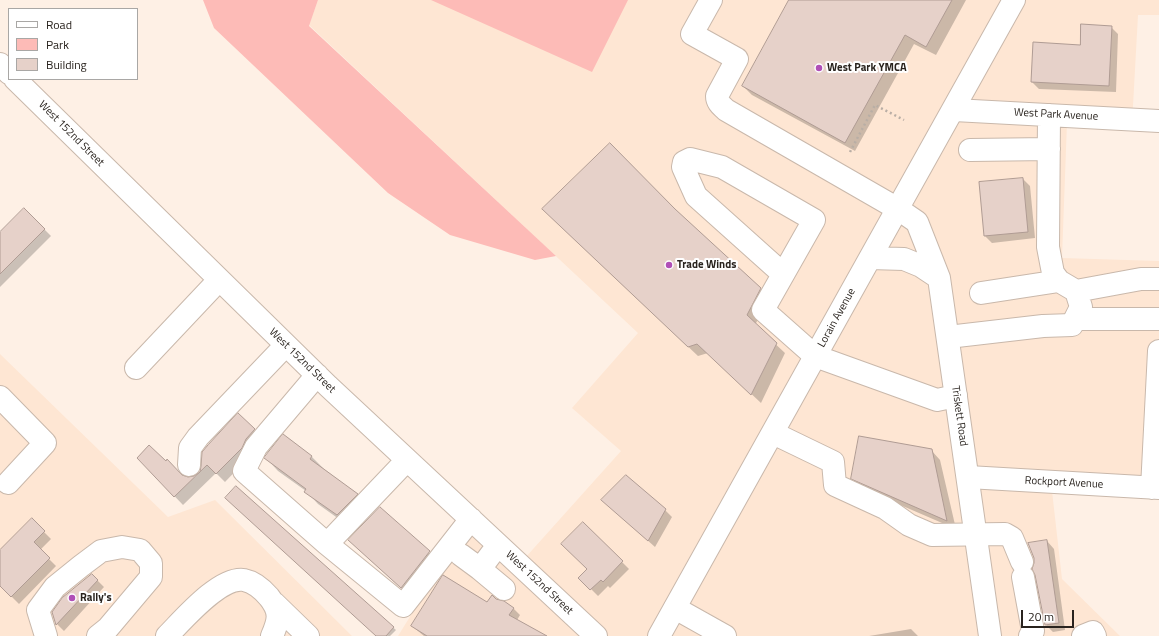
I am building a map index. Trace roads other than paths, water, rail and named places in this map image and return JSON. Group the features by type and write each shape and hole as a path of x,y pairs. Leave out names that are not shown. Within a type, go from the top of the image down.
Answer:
{"main road":[{"name":"Triskett Road","path":"711,0 692,34 737,60 717,96 717,101 726,110 898,209 917,222 939,278 990,636"},
{"name":"Lorain Avenue","path":"659,636 954,110 1014,0"},
{"path":"0,64 8,72"},
{"name":"West 152nd Street","path":"17,80 219,280 317,375 471,519 587,633"},
{"name":"West Park Avenue","path":"954,110 1159,121"},
{"path":"948,337 1043,326 1072,325 1081,307 1067,286 1053,273 1048,247 1049,115"},
{"path":"970,150 1049,149"},
{"path":"783,274 696,196 683,168 684,162 690,159 722,167 814,220 763,310 815,356 937,400 956,396"},
{"path":"870,258 904,259 921,266 939,278"},
{"path":"981,293 1142,279 1159,280"},
{"path":"136,368 219,280"},
{"path":"1075,319 1159,319"},
{"path":"189,465 190,448 198,437 286,345"},
{"path":"1156,488 1159,351"},
{"path":"317,375 256,447 244,471 327,544 403,606 471,519"},
{"path":"0,397 45,443 3,483"},
{"path":"773,433 833,462 835,485 885,508 908,525 932,535 976,533 1005,534 1012,538 1022,570 1033,630 1030,636"},
{"path":"327,544 407,460"},
{"name":"Rockport Avenue","path":"968,477 1156,488"},
{"path":"480,569 498,545"},
{"path":"46,636 38,610 55,587 102,551 122,547 140,550 150,563 151,577 108,628 98,636"},
{"path":"460,555 504,589"},
{"path":"167,636 207,596 228,582 244,580 263,589 274,603 308,636"},
{"path":"272,636 279,620 274,603"},
{"path":"674,608 725,636"},
{"path":"1083,636 1093,632 1095,636"}],"place":[{"name":"West Park YMCA","path":"819,68"},
{"name":"Trade Winds","path":"669,265"},
{"name":"Rally's","path":"72,598"}]}
